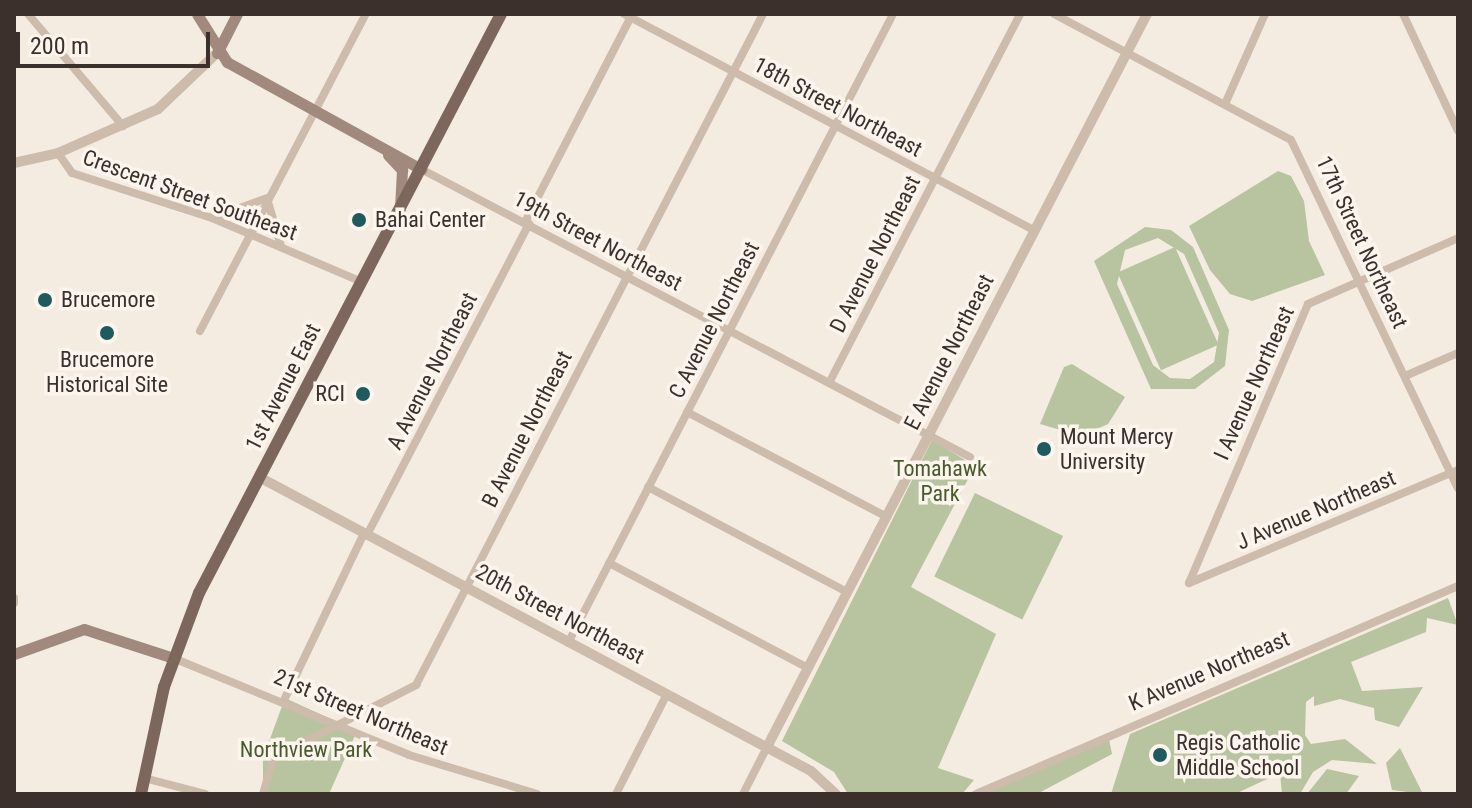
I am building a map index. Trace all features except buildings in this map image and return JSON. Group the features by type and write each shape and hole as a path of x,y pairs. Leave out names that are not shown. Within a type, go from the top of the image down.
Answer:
{"main road":[{"path":"197,14 217,53 421,169"},
{"name":"1st Avenue East","path":"141,794 173,658 259,477 501,14"},
{"path":"203,28 215,35 234,19"},
{"path":"217,53 234,19"},
{"path":"373,142 401,168 400,210"},
{"path":"14,654 84,629 173,658"}],"street":[{"path":"28,14 123,126"},
{"path":"200,331 366,14"},
{"name":"B Avenue Northeast","path":"263,794 273,758 416,685 763,14"},
{"name":"C Avenue Northeast","path":"568,643 893,14"},
{"name":"D Avenue Northeast","path":"829,383 1020,14"},
{"name":"17th Street Northeast","path":"1054,14 1225,104 1298,148 1405,376 1454,472 1458,488"},
{"name":"E Avenue Northeast","path":"743,794 1147,14"},
{"path":"1225,104 1265,14"},
{"path":"1403,14 1458,131"},
{"name":"18th Street Northeast","path":"629,15 1035,231"},
{"name":"A Avenue Northeast","path":"285,698 527,223 629,15"},
{"path":"14,163 58,153 123,126 178,96 217,53"},
{"name":"Crescent Street Southeast","path":"58,153 72,173 212,218 360,281"},
{"name":"19th Street Northeast","path":"421,169 970,457"},
{"path":"212,218 268,197"},
{"path":"268,197 282,247"},
{"name":"I Avenue Northeast","path":"1189,583 1300,317 1316,298 1458,238"},
{"path":"1405,376 1458,353"},
{"path":"687,412 887,517"},
{"name":"J Avenue Northeast","path":"1189,583 1454,472"},
{"name":"20th Street Northeast","path":"259,477 767,747 836,794"},
{"path":"648,487 847,592"},
{"path":"609,563 808,668"},
{"name":"K Avenue Northeast","path":"976,794 1458,586"},
{"name":"21st Street Northeast","path":"173,658 285,698 409,755 537,794"},
{"path":"616,794 667,694"},
{"path":"144,778 205,794"}],"green space":[{"path":"1278,171 1291,176 1304,201 1309,241 1325,275 1252,301 1230,294 1210,270 1189,226"},
{"path":"1145,227 1171,230 1193,247 1229,330 1225,366 1195,389 1151,389 1094,261","holes":["1158,238 1184,254 1219,333 1214,362 1190,379 1170,378 1153,365 1117,284 1125,250"]},
{"path":"1175,247 1219,345 1161,370 1117,273"},
{"path":"1072,364 1125,397 1108,424 1081,436 1040,424 1064,367"},
{"name":"Tomahawk Park","path":"932,440 975,466 911,587 996,634 938,768 974,780 962,794 848,794 834,772 782,741"},
{"path":"975,493 1063,536 1022,620 934,577"},
{"path":"1448,598 1458,625 1427,618 1426,632 1351,662 1362,691 1423,687 1399,727 1375,720 1374,708 1340,699 1314,706 1314,696 1306,702 1305,735 1311,744 1345,739 1377,764 1332,760 1313,772 1300,794 1282,794 1280,773 1235,794 1111,794 1130,734"},
{"name":"Northview Park","path":"285,698 357,731 329,794 263,794 263,758"},
{"path":"1109,739 1112,754 1037,794 982,794"},
{"path":"1400,748 1423,794 1392,790 1386,763"},
{"path":"1327,769 1359,776 1346,794 1307,794"}],"place":[{"name":"Bahai Center","path":"359,220"},
{"name":"Brucemore","path":"45,300"},
{"name":"Brucemore Historical Site","path":"107,333"},
{"name":"RCI","path":"363,394"},
{"name":"Mount Mercy University","path":"1044,449"},
{"name":"Regis Catholic Middle School","path":"1160,755"}]}
